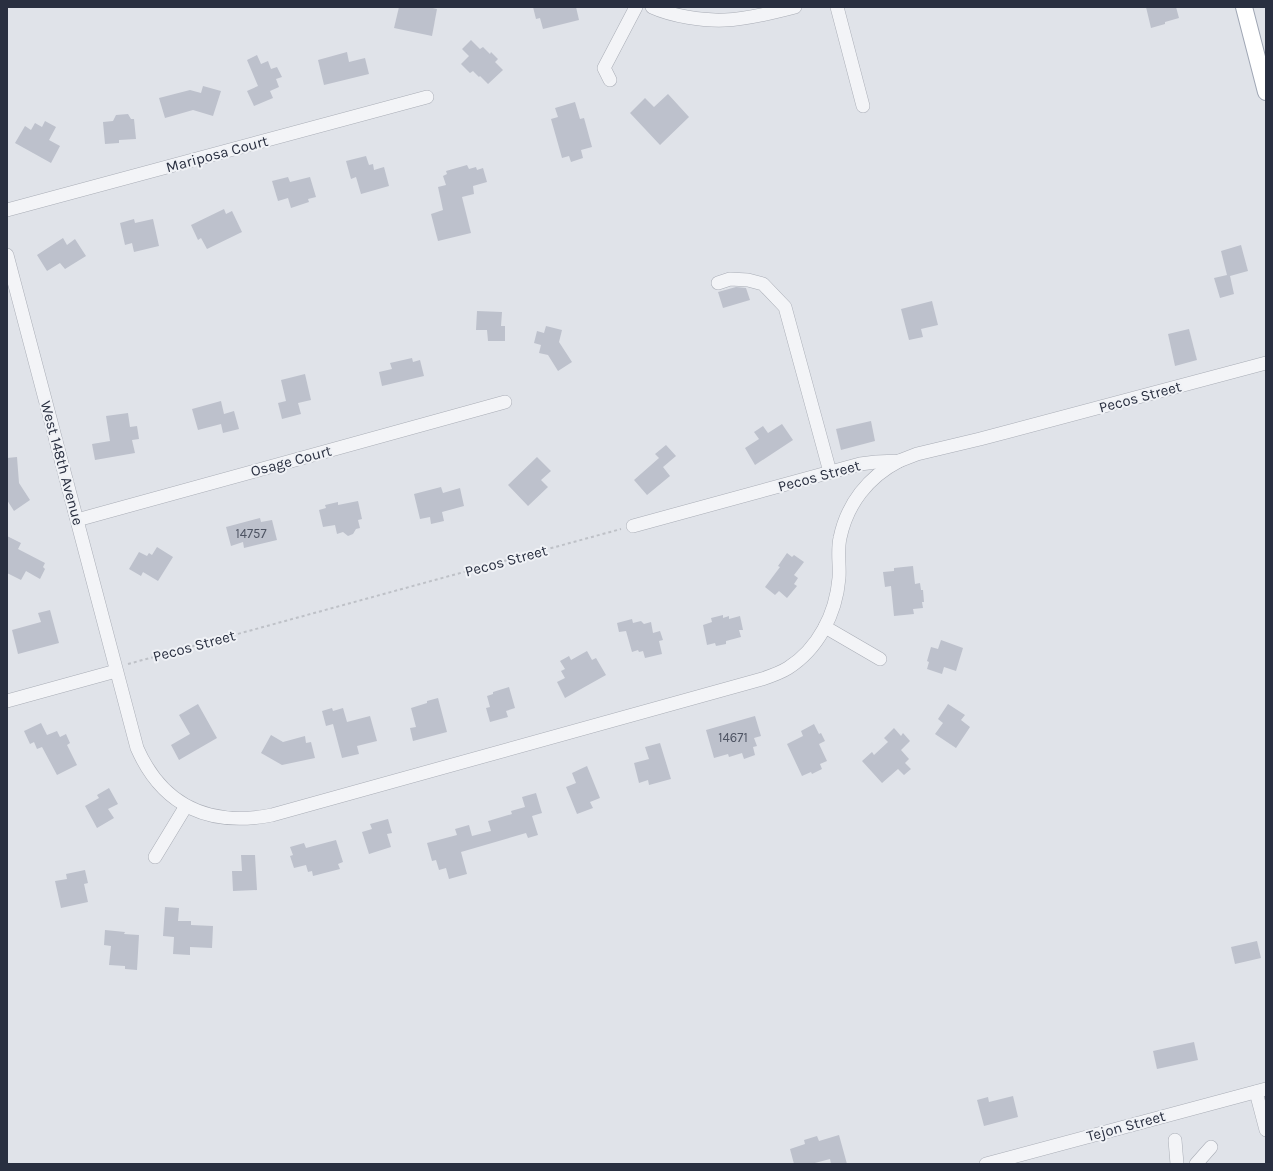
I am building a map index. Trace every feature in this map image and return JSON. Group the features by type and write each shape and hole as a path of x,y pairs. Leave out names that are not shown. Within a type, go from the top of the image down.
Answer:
{"main road":[{"path":"1244,7 1266,92"}],"street":[{"path":"610,80 604,68 636,7"},
{"path":"652,7 675,14 724,20 752,17 795,7"},
{"path":"837,7 863,106"},
{"name":"Mariposa Court","path":"7,210 427,97"},
{"name":"West 148th Avenue","path":"7,255 115,669"},
{"path":"718,283 730,280 748,280 763,284 785,307 830,472"},
{"name":"Pecos Street","path":"115,669 134,739 141,758 158,783 186,806 202,813 229,819 252,819 272,815 762,679 787,668 803,656 819,638 825,627 836,599 839,578 839,546 846,519 852,504 865,487 881,472 899,461 917,454 980,439 1266,363"},
{"name":"Osage Court","path":"77,520 505,402"},
{"name":"Pecos Street","path":"633,526 860,464 899,461"},
{"path":"825,627 880,659"},
{"path":"7,701 115,669"},
{"path":"155,857 186,806"},
{"path":"1261,1090 1266,1130"},
{"name":"Tejon Street","path":"986,1164 1261,1090"},
{"path":"1175,1140 1177,1164"},
{"path":"1196,1164 1211,1147"}],"path":[{"name":"Pecos Street","path":"115,669 633,526"}],"building":[{"path":"399,7 428,7 437,9 432,36 394,28"},
{"path":"533,7 576,7 579,20 543,29 540,18 536,19"},
{"path":"1146,7 1176,7 1179,18 1151,28"},
{"path":"471,40 480,49 483,47 490,54 491,52 498,59 495,62 503,70 488,84 473,71 470,73 461,64 469,56 462,49"},
{"path":"347,52 349,62 365,58 369,74 324,85 318,60"},
{"path":"257,55 261,64 268,61 271,69 277,67 282,77 276,79 279,87 270,91 273,98 254,106 247,91 258,86 247,60"},
{"path":"203,86 221,91 213,116 193,110 165,118 159,98 190,90 201,93"},
{"path":"668,94 689,117 660,145 630,113 645,98 654,107"},
{"path":"575,102 580,119 584,118 592,147 581,150 583,158 571,162 569,156 562,158 551,119 558,117 555,108"},
{"path":"128,114 131,119 134,119 136,139 119,140 119,143 105,144 103,122 113,121 116,115"},
{"path":"45,121 56,127 49,140 60,146 51,163 15,143 25,126 31,130 35,123 42,127"},
{"path":"366,156 369,165 373,164 374,170 384,167 389,186 361,194 356,177 351,179 346,161"},
{"path":"467,165 469,169 476,167 477,170 483,168 487,182 473,186 474,194 462,197 471,233 438,241 431,214 443,210 438,187 446,185 443,176 447,174 446,171"},
{"path":"288,177 290,182 310,177 316,197 308,199 309,202 291,208 288,198 278,201 272,181"},
{"path":"224,209 226,214 232,211 242,232 207,249 201,238 198,240 191,225"},
{"path":"134,219 135,223 153,219 159,246 134,252 132,243 125,245 120,223"},
{"path":"63,238 67,245 75,239 86,256 65,269 60,263 47,271 37,255"},
{"path":"1241,245 1248,271 1230,276 1234,294 1220,298 1214,278 1227,275 1221,251"},
{"path":"736,287 746,288 750,300 723,308 718,292"},
{"path":"932,301 938,325 921,329 923,337 909,340 901,309"},
{"path":"477,311 502,312 501,326 505,326 505,341 488,341 487,330 476,330"},
{"path":"546,326 562,330 559,342 572,362 558,371 548,355 539,353 541,345 534,343 537,331 544,333"},
{"path":"1189,329 1197,360 1175,366 1168,334"},
{"path":"412,358 413,362 420,360 424,376 382,386 379,372 392,369 390,363"},
{"path":"305,374 311,400 298,403 301,414 282,419 278,403 286,401 281,380"},
{"path":"221,401 224,414 234,411 239,429 223,433 221,424 198,430 192,409"},
{"path":"128,413 130,427 137,426 139,439 132,440 135,453 95,460 92,444 110,441 106,416"},
{"path":"871,421 875,441 841,450 836,429"},
{"path":"782,424 793,440 755,465 745,448 759,439 754,432 763,426 768,433"},
{"path":"666,445 676,456 663,467 670,476 647,495 634,480 659,458 655,454"},
{"path":"17,457 19,483 30,500 14,511 7,500 7,458"},
{"path":"537,457 551,471 541,480 548,487 528,506 508,485"},
{"path":"441,487 443,493 460,488 464,506 442,512 444,521 431,524 430,517 420,519 414,494"},
{"path":"358,501 362,519 358,520 360,528 356,529 353,534 348,536 343,532 337,534 335,525 323,527 319,510 326,508 325,505 338,502 338,505"},
{"path":"260,518 261,522 272,520 277,540 244,548 243,542 231,546 226,527"},
{"path":"7,536 21,543 18,549 45,563 43,567 45,569 40,579 26,571 21,580 7,573"},
{"path":"157,547 173,557 158,581 143,572 141,576 129,569 139,552 147,556 149,553 152,555"},
{"path":"787,553 792,557 794,555 804,562 794,575 798,578 794,584 797,586 787,598 779,591 775,595 765,587 780,567 778,566"},
{"path":"913,566 915,584 920,583 921,590 923,590 923,608 913,609 914,614 894,616 891,586 885,587 883,572 894,571 894,568"},
{"path":"50,610 59,643 18,654 12,630 41,622 38,613"},
{"path":"723,615 723,618 729,616 729,619 740,616 743,630 739,630 741,637 726,641 726,644 716,646 715,643 707,645 703,625 712,622 711,618"},
{"path":"632,619 633,623 641,621 644,624 651,622 653,633 660,631 663,640 659,641 662,654 645,658 643,651 639,652 638,650 632,652 626,631 619,632 617,623"},
{"path":"941,640 963,648 956,671 944,667 942,674 927,669 929,662 927,661 931,647 938,649"},
{"path":"587,651 592,660 596,658 606,675 565,698 557,682 565,678 561,671 565,669 560,661 569,656 571,660"},
{"path":"509,687 515,708 506,711 508,717 490,722 486,708 490,707 487,696 493,694 493,692"},
{"path":"438,698 447,732 413,741 410,728 416,727 411,708"},
{"path":"198,704 217,738 179,760 171,745 190,734 179,715"},
{"path":"948,704 965,715 961,720 970,727 956,748 935,734 943,723 938,719"},
{"path":"332,708 333,711 343,708 347,722 370,716 377,741 357,746 359,754 342,758 333,724 326,726 322,711"},
{"path":"755,716 761,736 754,738 757,746 753,747 755,755 744,759 742,753 729,757 728,754 714,758 706,730"},
{"path":"41,723 47,735 57,731 60,737 66,734 70,743 67,745 77,765 57,775 42,747 37,749 34,742 30,744 24,731"},
{"path":"814,724 819,734 821,733 825,741 819,744 827,761 820,764 822,769 812,774 811,772 802,776 787,744 803,736 801,731"},
{"path":"894,728 901,736 903,733 910,741 901,750 909,759 905,763 911,769 904,775 898,769 882,783 862,761 872,752 874,755 888,742 884,738"},
{"path":"271,735 283,742 305,736 306,743 311,742 315,758 282,765 261,753"},
{"path":"660,743 671,779 649,785 648,780 639,783 634,763 649,759 645,747"},
{"path":"587,766 600,798 590,802 593,808 577,814 566,787 576,783 572,773"},
{"path":"109,788 118,804 108,809 114,818 97,828 85,806 99,798 97,795"},
{"path":"536,793 542,813 532,816 538,835 528,838 526,833 461,852 467,874 449,879 446,868 439,870 436,860 432,861 427,843 457,835 455,829 469,825 472,836 491,831 488,821 512,814 511,811 525,807 522,797"},
{"path":"388,819 392,833 387,834 391,847 369,854 362,832 372,829 370,824"},
{"path":"336,840 343,862 338,864 340,869 313,876 312,871 308,872 306,865 294,868 290,856 293,855 290,847 304,843 306,848"},
{"path":"241,855 255,855 257,890 233,891 232,871 242,871"},
{"path":"85,870 88,883 84,884 88,902 61,908 55,881 67,879 66,874"},
{"path":"165,907 179,908 178,921 191,921 191,925 213,926 212,948 190,947 190,955 173,954 174,937 163,936"},
{"path":"105,930 139,935 137,970 125,969 125,966 109,965 111,946 104,945"},
{"path":"1257,941 1261,958 1235,964 1231,947"},
{"path":"1194,1042 1198,1060 1157,1069 1153,1051"},
{"path":"1013,1096 1018,1117 984,1126 977,1100 988,1097 989,1102"},
{"path":"839,1135 847,1164 831,1164 830,1159 811,1164 794,1164 790,1149 805,1144 804,1140 817,1136 819,1141"}]}
